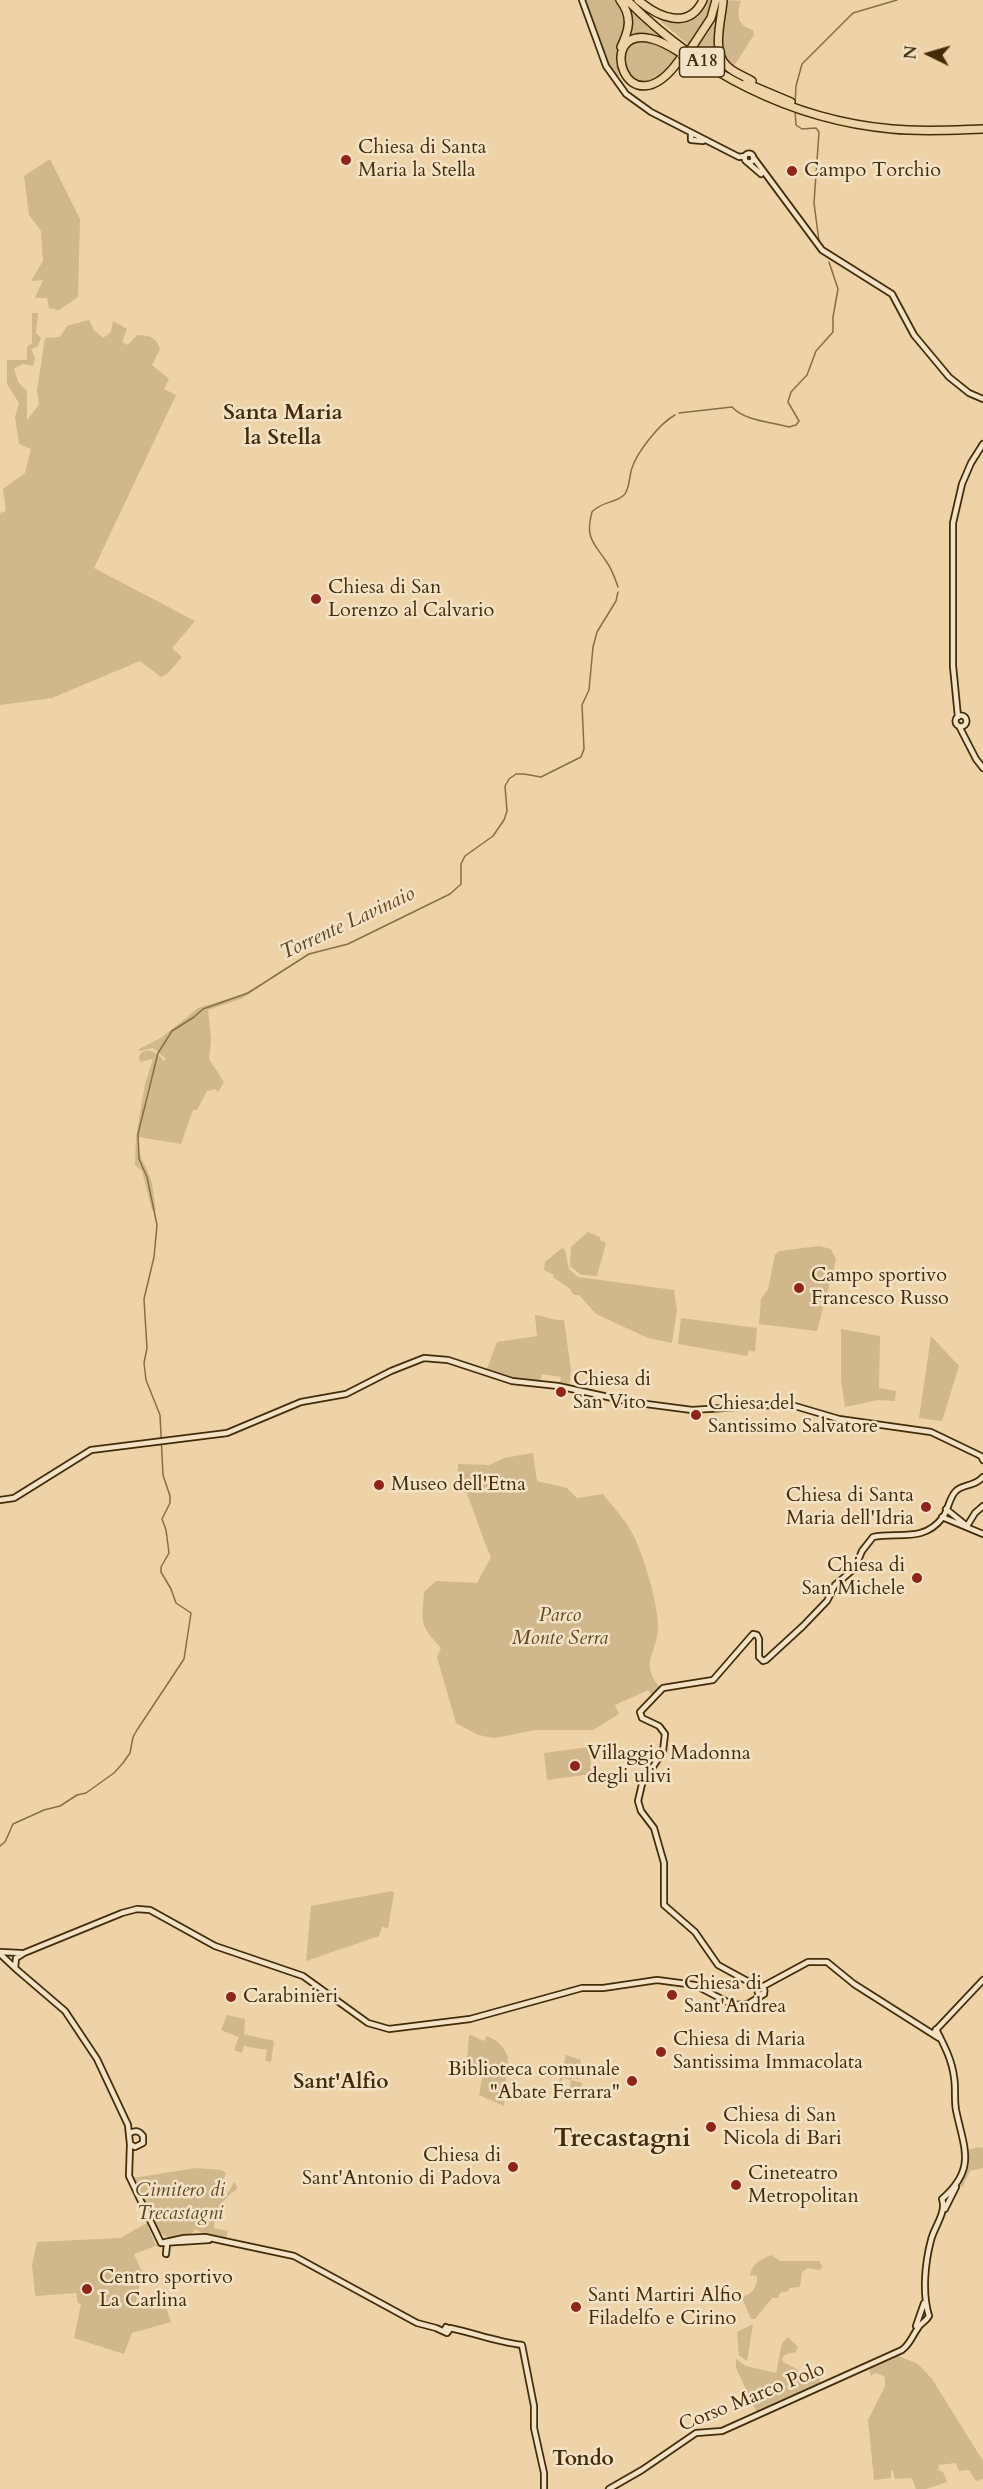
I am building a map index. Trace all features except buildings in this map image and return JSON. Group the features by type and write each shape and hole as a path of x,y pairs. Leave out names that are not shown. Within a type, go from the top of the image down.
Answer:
{"highway":[{"path":"620,0 629,21 628,31 617,58 619,72 626,81 638,88 652,87 665,80 711,18 715,0"},
{"name":"A18","path":"627,0 681,48 716,71 746,87 794,105 844,121 890,129 920,131 983,127"},
{"name":"A18","path":"633,0 663,28 701,56 735,77 794,105"},
{"path":"638,0 659,15 676,19 692,15 703,0"},
{"path":"722,0 719,56 728,68 766,91"},
{"path":"681,60 663,78 645,86 627,79 620,61 622,52 630,42 637,39 652,39 736,84 746,87"}],"main road":[{"path":"582,0 606,66 615,81 633,100 692,136 746,160 771,185"},
{"path":"692,136 696,141 704,141 746,160 752,162 753,157 771,185 816,244 837,261 880,284 892,294 911,330 945,373 966,392 983,399"},
{"path":"967,740 966,723 961,716 956,695 953,666 954,523 962,484 983,444"},
{"path":"961,716 956,722 983,768"},
{"path":"959,726 964,726 966,723"},
{"path":"0,1500 14,1498 91,1450 206,1437 236,1431 301,1402 346,1394 410,1362 432,1358 448,1360 512,1381 558,1386 631,1401 692,1410 788,1404 839,1419 931,1432 981,1456 983,1460"},
{"path":"759,1991 718,1965 696,1932 664,1905 664,1863 660,1847 654,1828 639,1806 642,1784 663,1750 665,1734 660,1726 640,1716 641,1710 664,1688 713,1680 753,1634 759,1639 759,1658 766,1660 827,1601 833,1588 855,1568 861,1553 873,1537 904,1536 925,1530 942,1517 956,1492 964,1486 975,1485 983,1477"},
{"path":"968,1526 975,1513 983,1506"},
{"path":"947,1509 968,1526 983,1534"},
{"path":"942,1517 968,1526"},
{"path":"8,1961 122,1913 141,1909 154,1911 215,1947 303,1976 368,2023 382,2028 470,2019 582,1988 603,1988 657,1980 695,1985 728,2004 745,2005 774,1980 808,1962 827,1962 854,1984 933,2032 947,2050 954,2077 956,2110 966,2156 965,2167 959,2182 940,2216"},
{"path":"0,1953 20,1955"},
{"path":"0,1953 65,2011 97,2059 132,2133"},
{"path":"16,1968 20,1955"},
{"path":"16,1968 28,1975 38,1988"},
{"path":"933,2032 981,1983"},
{"path":"745,2005 759,1991"},
{"path":"933,2032 947,2050"},
{"path":"132,2133 128,2139 130,2145 129,2176 154,2230 166,2242"},
{"path":"129,2164 144,2138 141,2133 132,2133"},
{"path":"130,2145 138,2147"},
{"path":"940,2216 944,2205 942,2199 959,2182"},
{"name":"Corso Marco Polo","path":"609,2489 642,2470 696,2433 722,2431 894,2354 910,2343 919,2325 929,2316 926,2294 928,2254 940,2216"},
{"path":"154,2230 165,2239 166,2254"},
{"path":"166,2242 199,2237 294,2256 417,2323 436,2328 461,2330 493,2341 522,2345 534,2406 534,2428 544,2481 543,2489"}],"green space":[{"path":"584,0 619,0 627,16 616,58 619,76 617,81 607,61"},
{"path":"623,0 643,21 689,57 640,37 620,51 628,35"},
{"path":"704,0 712,0 705,20 689,45 651,13 682,20"},
{"path":"717,0 720,0 716,48 725,68 693,48"},
{"path":"724,0 741,1 739,19 753,30 754,35 732,69 726,62 721,46"},
{"path":"652,40 680,55 672,67 662,75 651,81 637,83 624,73 624,52 633,42"},
{"path":"50,159 80,219 78,297 59,310 49,308 47,298 35,298 43,280 31,281 43,261 41,231 29,215 24,176"},
{"path":"32,313 38,313 36,333 41,338 38,346 31,349 35,358 33,366 23,364 14,368 18,382 27,391 27,420 39,405 37,391 45,338 60,337 67,326 89,320 94,330 103,338 111,332 113,321 127,329 122,342 128,345 137,335 157,341 160,349 152,365 169,379 164,389 176,395 94,568 195,621 172,648 182,657 168,673 161,677 140,661 52,698 0,705 0,513 6,511 3,489 25,473 31,449 19,444 15,417 19,403 7,384 7,360 27,360 27,347 32,343"},
{"path":"260,986 243,998 208,1010 211,1039 209,1059 224,1082 218,1092 215,1089 207,1091 197,1110 193,1110 181,1144 139,1137 140,1155 153,1190 156,1211 152,1210 142,1171 135,1165 136,1137 145,1084 153,1059 140,1062 139,1056 149,1051 164,1061 166,1059 153,1048 140,1051 139,1049 161,1038 198,1008 243,994"},
{"path":"588,1232 600,1237 600,1240 606,1243 597,1276 581,1275 570,1266 571,1247"},
{"name":"Campo sportivo Francesco Russo","path":"819,1246 831,1249 836,1260 817,1331 759,1324 761,1299 768,1289 775,1255 779,1251"},
{"path":"562,1248 565,1250 569,1269 578,1277 674,1290 677,1310 672,1343 648,1338 596,1314 579,1295 574,1295 569,1288 553,1277 554,1275 544,1270 545,1262"},
{"path":"535,1315 564,1320 571,1370 569,1386 560,1385 561,1377 542,1374 540,1382 512,1380 486,1371 497,1342 537,1336"},
{"path":"681,1318 757,1328 755,1352 749,1350 747,1356 678,1344"},
{"path":"841,1329 880,1336 879,1388 896,1391 895,1401 878,1400 845,1407 841,1380"},
{"path":"931,1336 959,1366 942,1421 919,1418"},
{"name":"Parco Monte Serra","path":"533,1453 537,1481 567,1488 577,1498 603,1494 631,1531 645,1564 656,1606 658,1628 650,1664 654,1679 660,1688 653,1696 648,1690 615,1705 619,1714 593,1730 535,1730 495,1738 478,1735 456,1723 437,1657 441,1648 425,1628 424,1592 436,1581 477,1583 491,1557 460,1478 458,1464 489,1465 504,1458"},
{"path":"589,1747 592,1774 547,1780 544,1753"},
{"path":"392,1891 394,1893 388,1928 382,1927 379,1936 306,1961 311,1906"},
{"path":"227,2015 245,2019 244,2034 274,2041 271,2062 265,2061 267,2050 244,2046 242,2053 234,2050 239,2037 221,2030"},
{"path":"469,2036 484,2041 487,2036 491,2038 500,2044 508,2057 504,2106 479,2095 483,2073 466,2072"},
{"path":"566,2055 581,2060 578,2079 563,2078 561,2083 559,2082"},
{"path":"571,2080 582,2083 580,2092 569,2090"},
{"path":"983,2148 983,2168 970,2171 962,2188 960,2184 969,2165 969,2150"},
{"name":"Cimitero di Trecastagni","path":"196,2168 221,2170 226,2173 220,2187 228,2193 234,2182 238,2188 228,2196 216,2215 214,2228 228,2231 226,2239 204,2235 196,2229 188,2236 178,2238 162,2235 133,2178"},
{"name":"Centro sportivo La Carlina","path":"147,2223 155,2244 158,2245 134,2254 142,2272 135,2307 163,2298 171,2322 132,2333 124,2354 74,2338 81,2304 78,2303 76,2293 36,2296 35,2294 32,2265 37,2242 120,2238"},
{"path":"771,2255 780,2261 819,2261 822,2266 820,2270 808,2268 802,2272 800,2287 789,2288 789,2291 780,2293 778,2298 772,2298 755,2319 751,2319 743,2300 734,2301 734,2298 748,2295 754,2289 757,2276 750,2275 753,2267"},
{"path":"753,2324 747,2361 739,2355 737,2332"},
{"path":"788,2337 798,2347 796,2352 786,2354 782,2358 783,2362 797,2369 801,2379 820,2375 820,2384 757,2413 736,2368 736,2359 746,2366 776,2373 782,2343"},
{"path":"896,2355 918,2364 932,2379 983,2461 983,2479 976,2481 969,2470 959,2471 956,2463 939,2465 938,2470 943,2472 947,2482 926,2489 916,2489 912,2478 895,2479 893,2470 891,2478 874,2480 868,2420 885,2386 885,2377 876,2373 871,2376 869,2368"}],"waterway":[{"path":"795,106 796,86 802,64 853,13 897,0"},
{"path":"795,110 796,125 802,129 816,128 819,132 814,203 819,241"},
{"path":"679,413 732,407 737,412 759,420 789,427 796,425 799,421 788,402 791,392 807,375 816,351 833,332 838,289 829,262"},
{"path":"618,587 610,567 592,539 589,528 592,512 624,495 632,468 644,446 656,431 675,415"},
{"name":"Torrente Lavinaio","path":"0,1846 5,1842 13,1824 44,1810 60,1806 77,1795 86,1793 114,1773 130,1753 137,1730 184,1659 191,1613 176,1603 161,1572 161,1567 169,1553 162,1519 170,1503 170,1496 163,1475 160,1415 146,1380 144,1363 147,1348 144,1299 154,1257 157,1225 147,1177 139,1159 138,1134 158,1053 172,1031 203,1009 248,993 309,954 348,944 450,894 461,884 461,864 465,856 493,836 504,820 507,811 505,786 509,779 516,774 541,777 581,757 584,749 582,705 589,690 593,647 597,632 616,601 618,592"}],"place":[{"name":"Chiesa di Santa Maria la Stella","path":"346,160"},
{"name":"Campo Torchio","path":"792,171"},
{"name":"Chiesa di San Lorenzo al Calvario","path":"316,599"},
{"name":"Campo sportivo Francesco Russo","path":"799,1288"},
{"name":"Chiesa di San Vito","path":"561,1392"},
{"name":"Chiesa del Santissimo Salvatore","path":"696,1415"},
{"name":"Museo dell'Etna","path":"379,1485"},
{"name":"Chiesa di Santa Maria dell'Idria","path":"926,1507"},
{"name":"Chiesa di San Michele","path":"917,1578"},
{"name":"Villaggio Madonna degli ulivi","path":"575,1766"},
{"name":"Chiesa di Sant'Andrea","path":"672,1995"},
{"name":"Carabinieri","path":"231,1997"},
{"name":"Chiesa di Maria Santissima Immacolata","path":"661,2052"},
{"name":"Biblioteca comunale \"Abate Ferrara\"","path":"632,2081"},
{"name":"Chiesa di San Nicola di Bari","path":"711,2127"},
{"name":"Chiesa di Sant'Antonio di Padova","path":"513,2167"},
{"name":"Cineteatro Metropolitan","path":"736,2185"},
{"name":"Centro sportivo La Carlina","path":"87,2289"},
{"name":"Santi Martiri Alfio Filadelfo e Cirino","path":"576,2307"}],"district":[{"name":"Santa Maria la Stella","path":"283,426"},
{"name":"Sant'Alfio","path":"341,2083"},
{"name":"Trecastagni","path":"622,2140"},
{"name":"Tondo","path":"583,2460"}]}
